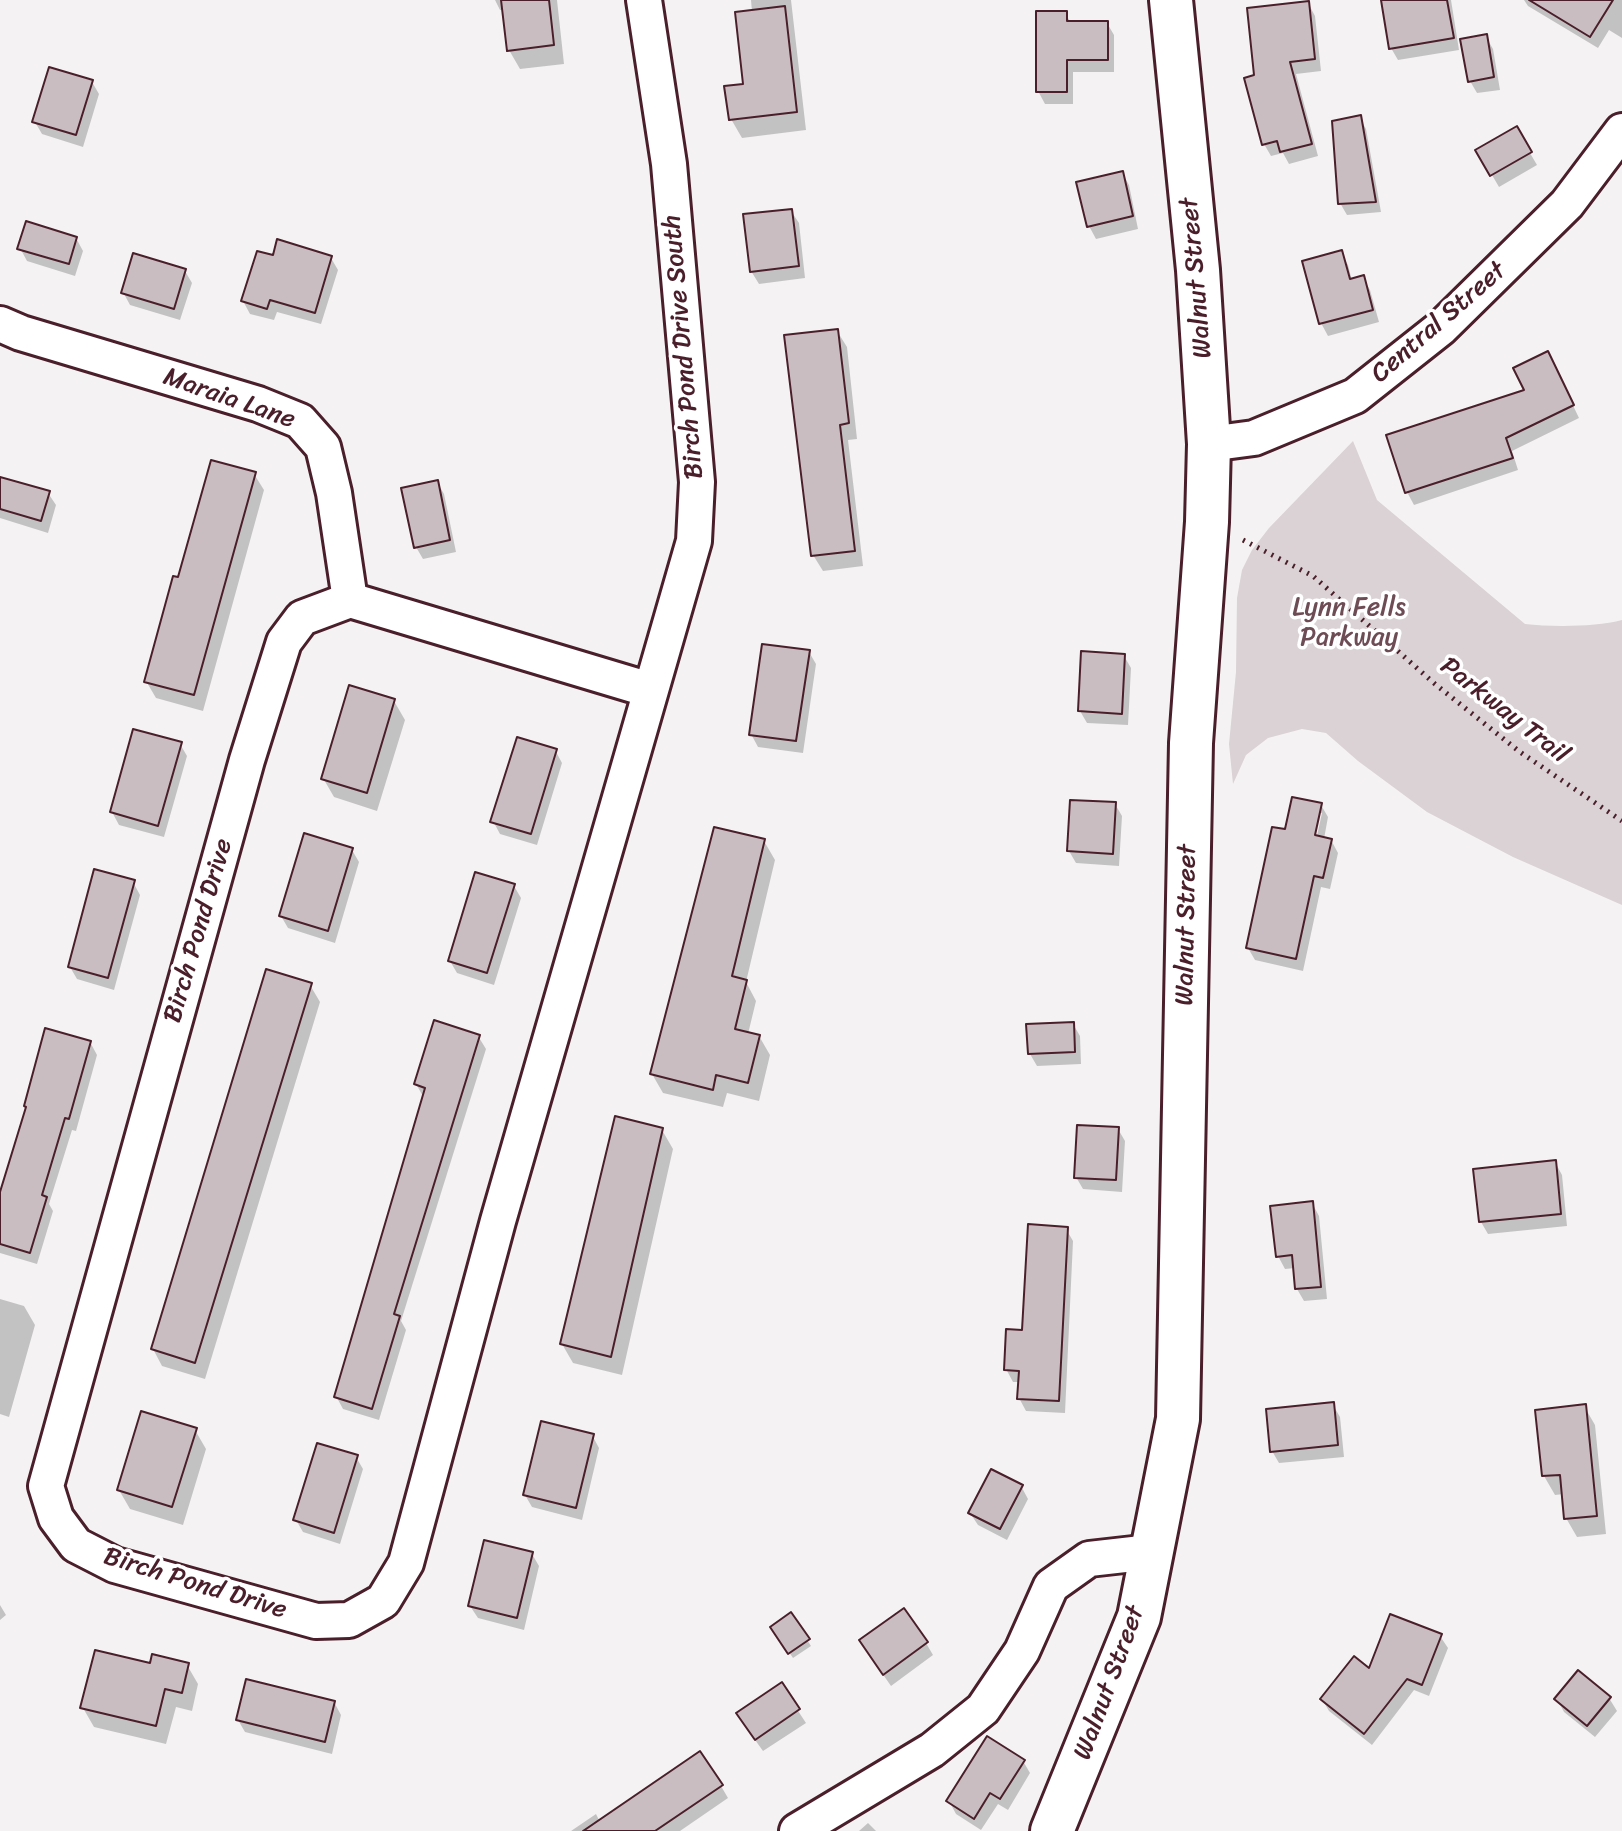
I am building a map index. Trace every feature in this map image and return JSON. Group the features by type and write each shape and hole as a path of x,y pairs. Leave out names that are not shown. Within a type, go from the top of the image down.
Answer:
{"main road":[{"name":"Walnut Street","path":"1052,1831 1139,1617 1178,1419 1191,743 1207,522 1209,444 1198,270 1171,0"}],"street":[{"name":"Birch Pond Drive South","path":"644,0 669,164 697,482 694,541 650,690"},
{"name":"Central Street","path":"1209,444 1254,438 1355,396 1441,328 1546,225 1567,204 1622,131"},
{"name":"Maraia Lane","path":"0,324 258,404 300,421 323,447 334,493 350,600"},
{"name":"Birch Pond Drive","path":"350,600 302,618 284,642 243,775 46,1486 56,1518 76,1545 115,1565 316,1621 349,1620 383,1601 406,1563 498,1221 650,690"},
{"path":"350,600 650,690"},
{"path":"797,1831 932,1750 983,1709 1022,1651 1051,1586 1089,1559 1151,1552"}],"path":[{"name":"Parkway Trail","path":"1207,522 1313,576 1435,684 1508,742 1622,821"}],"green space":[{"name":"Lynn Fells Parkway","path":"1353,441 1377,500 1525,624 1574,626 1622,620 1622,905 1513,857 1427,812 1326,733 1302,729 1268,738 1246,755 1233,784 1229,744 1236,672 1237,598 1242,570 1252,550 1269,528"}],"building":[{"path":"501,0 549,0 554,45 507,51"},
{"path":"1381,0 1447,0 1454,38 1389,49"},
{"path":"1529,0 1613,0 1590,37"},
{"path":"1309,1 1315,59 1290,62 1312,144 1280,152 1277,141 1262,145 1244,78 1254,75 1247,8"},
{"path":"785,6 797,112 729,120 724,86 743,84 735,12"},
{"path":"1036,11 1067,11 1067,21 1108,21 1108,60 1067,60 1067,92 1036,92"},
{"path":"1487,34 1494,77 1468,82 1460,39"},
{"path":"49,67 93,80 76,135 32,122"},
{"path":"1361,115 1376,202 1338,204 1332,121"},
{"path":"1517,126 1532,152 1490,176 1475,150"},
{"path":"1123,171 1133,216 1087,227 1076,182"},
{"path":"792,209 799,266 750,272 743,214"},
{"path":"26,221 77,237 69,264 17,249"},
{"path":"277,239 332,256 315,313 270,300 267,309 241,301 257,251 273,255"},
{"path":"1342,250 1350,279 1364,275 1373,310 1319,324 1302,261"},
{"path":"133,253 186,269 174,309 121,293"},
{"path":"838,329 849,423 840,425 855,551 811,556 784,335"},
{"path":"1548,351 1574,405 1506,438 1513,458 1405,493 1386,435 1524,390 1513,368"},
{"path":"211,460 256,472 194,695 144,682 173,576 178,577"},
{"path":"0,477 50,491 41,521 0,509"},
{"path":"438,480 450,540 414,548 401,488"},
{"path":"762,644 810,650 796,741 749,735"},
{"path":"1081,651 1125,654 1122,714 1078,711"},
{"path":"349,685 395,699 367,793 321,779"},
{"path":"133,729 182,742 158,826 110,812"},
{"path":"517,737 557,749 531,834 490,822"},
{"path":"1292,797 1322,803 1315,835 1332,839 1323,878 1314,876 1296,959 1246,948 1272,827 1285,829"},
{"path":"1070,800 1116,802 1113,854 1067,851"},
{"path":"714,827 765,839 732,976 747,980 735,1029 760,1035 748,1083 716,1075 713,1090 650,1074"},
{"path":"304,833 353,848 328,931 279,916"},
{"path":"94,869 135,880 108,978 68,967"},
{"path":"475,872 515,884 487,973 448,961"},
{"path":"266,969 312,983 195,1363 151,1349"},
{"path":"434,1020 480,1035 394,1314 400,1316 372,1409 334,1397 425,1088 414,1084"},
{"path":"1074,1022 1075,1052 1028,1054 1026,1024"},
{"path":"45,1028 91,1041 69,1119 65,1118 42,1195 47,1197 30,1253 0,1244 0,1192 26,1107"},
{"path":"615,1116 663,1128 611,1357 560,1344"},
{"path":"1077,1125 1119,1127 1116,1180 1074,1178"},
{"path":"1556,1160 1561,1214 1479,1222 1473,1169"},
{"path":"1313,1201 1321,1287 1295,1289 1292,1255 1276,1257 1270,1206"},
{"path":"1028,1224 1068,1227 1059,1401 1017,1399 1019,1371 1004,1370 1006,1329 1022,1330"},
{"path":"1334,1402 1338,1445 1270,1452 1266,1409"},
{"path":"1586,1404 1597,1516 1564,1519 1560,1475 1542,1476 1535,1410"},
{"path":"141,1411 197,1428 172,1507 117,1490"},
{"path":"541,1421 594,1434 576,1508 523,1495"},
{"path":"317,1443 358,1455 334,1533 293,1520"},
{"path":"991,1469 1023,1485 1000,1529 968,1513"},
{"path":"484,1540 533,1552 517,1618 468,1606"},
{"path":"904,1608 928,1642 883,1675 859,1640"},
{"path":"791,1612 810,1639 788,1654 770,1627"},
{"path":"1390,1614 1442,1634 1422,1685 1407,1679 1364,1734 1320,1699 1354,1656 1369,1668"},
{"path":"95,1650 150,1663 152,1654 189,1663 182,1693 165,1689 156,1726 80,1708"},
{"path":"1578,1670 1611,1697 1587,1726 1554,1699"},
{"path":"246,1679 335,1701 325,1742 236,1720"},
{"path":"782,1682 800,1709 755,1740 736,1713"},
{"path":"987,1736 1025,1760 1000,1799 990,1793 974,1819 946,1801"},
{"path":"700,1751 723,1785 655,1831 583,1831"}]}
